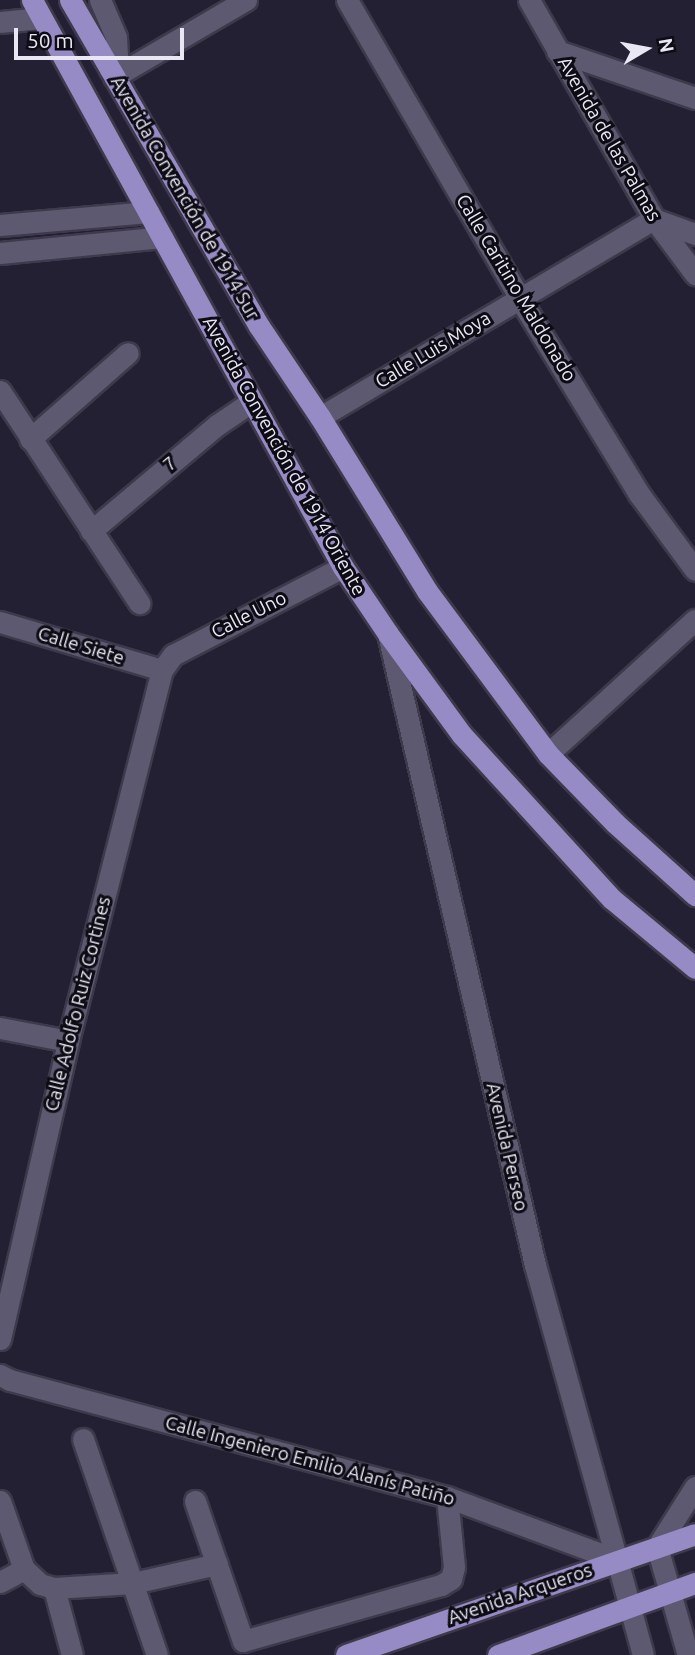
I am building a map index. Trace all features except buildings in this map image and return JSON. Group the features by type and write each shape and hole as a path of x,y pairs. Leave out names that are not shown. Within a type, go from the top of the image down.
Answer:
{"main road":[{"name":"Avenida Convención de 1914 Sur","path":"70,0 259,326 320,417"},
{"name":"Avenida Convención de 1914 Sur","path":"36,9 105,135"},
{"name":"Avenida Convención de 1914 Oriente","path":"105,135 343,567 388,634 462,735 603,889 695,968"},
{"path":"320,417 427,592 548,754 615,823 695,895"},
{"name":"Avenida Arqueros","path":"346,1655 695,1534"},
{"path":"498,1655 695,1583"}],"street":[{"name":"Avenida Convención de 1914 Sur","path":"100,0 116,37 117,54 112,73"},
{"path":"112,73 246,0"},
{"name":"Calle Caritino Maldonado","path":"347,0 520,299 639,494 695,570"},
{"name":"Avenida de las Palmas","path":"529,0 654,219 695,274"},
{"path":"0,22 36,9"},
{"path":"557,51 695,98"},
{"path":"0,225 148,212"},
{"path":"654,219 695,234"},
{"name":"Calle Luis Moya","path":"320,417 654,219"},
{"path":"0,253 162,237"},
{"path":"30,439 128,352"},
{"path":"0,391 139,603"},
{"name":"7","path":"91,531 217,425 251,402"},
{"name":"Calle Uno","path":"162,670 173,655 343,567"},
{"path":"548,754 695,620"},
{"name":"Calle Siete","path":"0,622 162,670"},
{"name":"Avenida Perseo","path":"388,634 535,1265 643,1655"},
{"name":"Calle Adolfo Ruiz Cortines","path":"0,1339 3,1301 162,670"},
{"path":"0,1028 68,1041"},
{"name":"Calle Ingeniero Emilio Alanís Patiño","path":"0,1375 10,1380 447,1497 617,1560"},
{"path":"83,1438 157,1655"},
{"path":"688,1655 657,1547 695,1487"},
{"path":"195,1501 243,1641 441,1585 451,1578 454,1567 447,1497"},
{"path":"0,1502 24,1569 40,1584 54,1588 133,1583 217,1564"},
{"path":"0,1582 24,1569"},
{"path":"54,1588 72,1655"}]}
